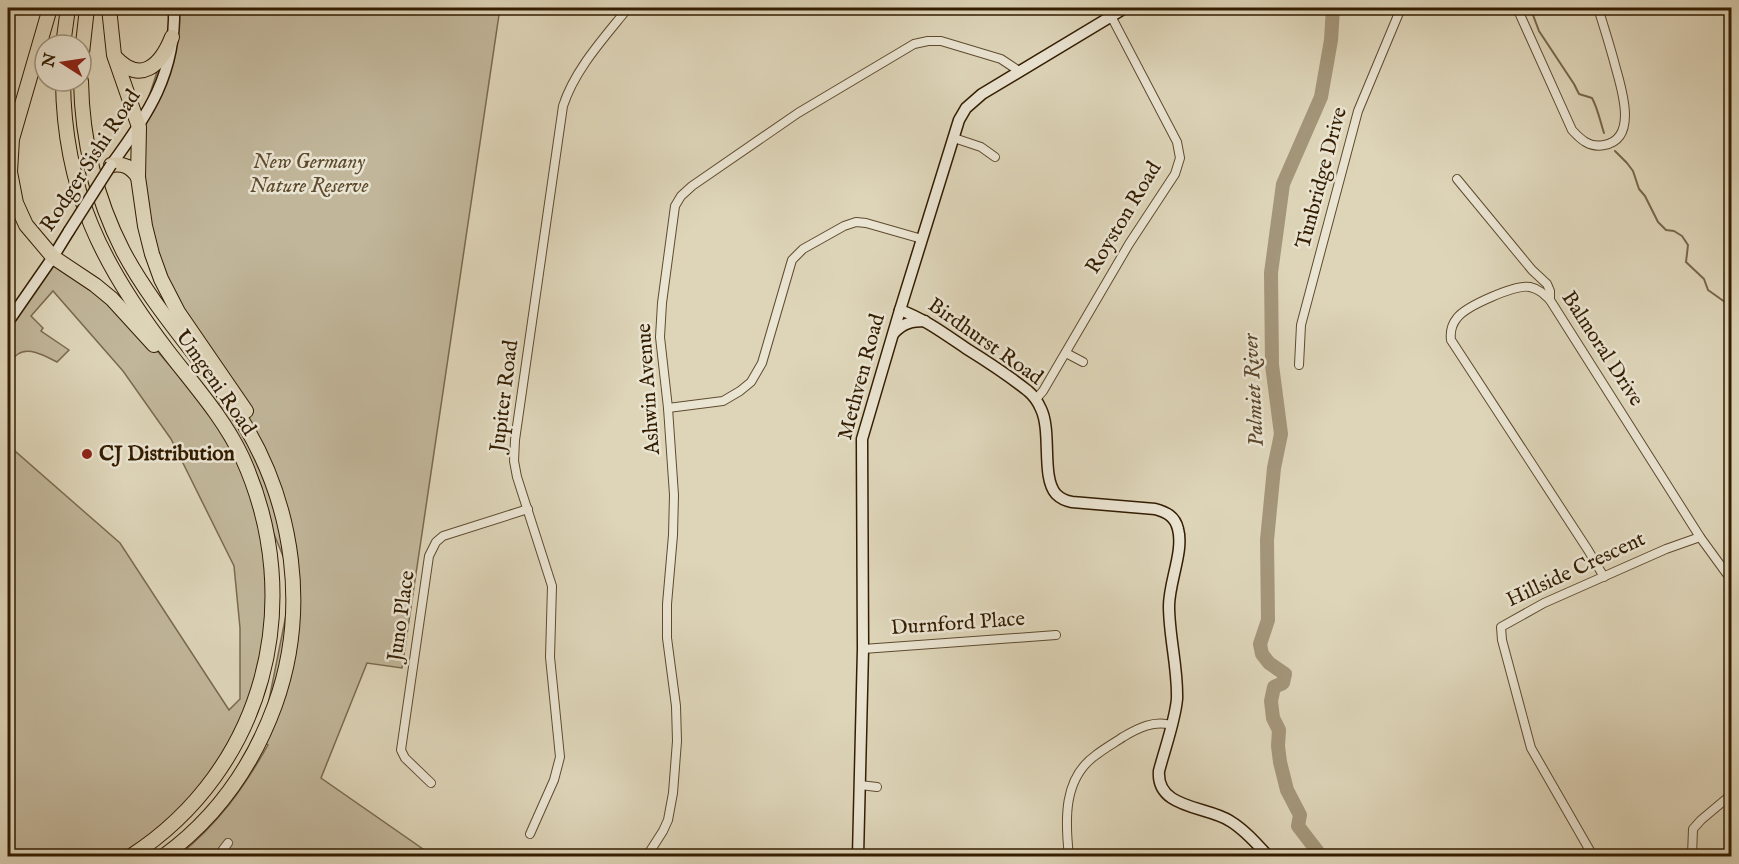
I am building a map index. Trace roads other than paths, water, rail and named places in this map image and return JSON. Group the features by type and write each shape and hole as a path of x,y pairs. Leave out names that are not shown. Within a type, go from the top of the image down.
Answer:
{"highway":[{"path":"50,8 12,139 10,156 12,189 21,215 34,236 53,258 112,299 206,408 241,455"},
{"path":"65,33 68,8"},
{"path":"84,33 87,8"},
{"path":"109,8 114,55 139,127 138,177 147,236 169,297 243,405 273,464 288,513 292,538 293,580"},
{"path":"114,55 129,69 146,70 163,57 172,37"},
{"name":"Umgeni Road","path":"64,93 74,175 97,240 128,296 213,411 241,455 262,512 269,541 273,577 273,610 266,664 245,726 212,781 188,810 131,856"},
{"name":"Umgeni Road","path":"82,93 83,128 87,149 106,212 123,251 138,276 226,397 243,422 260,455 273,485 282,515 289,544 293,580 293,612 287,660 278,697 261,740 249,762 212,814 194,833 164,856"},
{"path":"111,165 124,165 133,170 138,177"}],"street":[{"name":"Rodger Sishi Road","path":"8,322 53,258 151,106 162,82 169,57 174,8"},
{"name":"Jupiter Road","path":"530,834 554,780 560,757 550,657 552,586 517,477 514,461 515,440 563,106 579,73 628,8"},
{"name":"Methven Road","path":"858,856 862,649 862,439 922,239 962,114 971,103 1019,71 1125,8"},
{"name":"Tunbridge Drive","path":"1299,365 1302,319 1358,111 1401,8"},
{"path":"1517,8 1572,130 1582,141 1601,146 1614,142 1620,136 1625,113 1622,90 1598,8"},
{"name":"Royston Road","path":"1036,399 1043,392 1129,244 1175,174 1180,158 1177,142 1111,16"},
{"name":"Ashwin Avenue","path":"647,856 668,820 673,793 677,741 667,638 674,495 660,337 660,321 675,206 681,196 692,186 798,113 914,44 941,41 1001,59 1019,71"},
{"path":"954,138 981,147 995,157"},
{"path":"1456,179 1532,270 1547,284 1550,300"},
{"path":"668,408 723,401 751,382 762,363 792,260 803,249 855,222 922,239"},
{"name":"Balmoral Drive","path":"1604,577 1451,340 1453,325 1460,315 1516,287 1530,287 1540,291 1550,300 1700,537 1731,581"},
{"name":"Birdhurst Road","path":"900,309 926,321 1036,399 1044,416 1049,478 1056,495 1072,502 1155,509 1171,515 1178,530 1179,542 1169,607 1177,701 1159,771 1159,781 1163,791 1177,801 1230,820 1268,856"},
{"path":"893,334 908,323 926,321"},
{"path":"1066,352 1083,362"},
{"name":"Juno Place","path":"431,783 405,758 401,750 429,556 436,542 443,536 528,509"},
{"name":"Hillside Crescent","path":"1593,856 1532,748 1500,628 1502,624 1544,603 1666,549 1700,537"},
{"path":"8,591 8,598"},
{"name":"Durnford Place","path":"862,649 1056,635"},
{"path":"1069,856 1066,810 1077,774 1094,756 1132,732 1151,724 1171,724"},
{"path":"860,785 877,787"},
{"path":"1692,856 1693,829 1731,794"},
{"path":"218,856 228,843"}],"waterway":[{"name":"Palmiet River","path":"1321,856 1298,826 1300,815 1287,790 1280,762 1279,730 1273,718 1271,701 1274,687 1283,683 1285,674 1269,663 1262,654 1260,644 1268,620 1267,540 1274,468 1281,434 1272,365 1271,273 1283,184 1321,97 1331,40 1333,8"},
{"path":"1535,8 1533,15 1539,31 1579,94 1592,98 1604,133"},
{"path":"1615,151 1633,171 1639,189 1658,222 1666,230 1674,231 1682,236 1688,245 1686,262 1704,279 1708,290 1732,307"}],"place":[{"name":"CJ Distribution","path":"87,454"}],"park label":[{"name":"New Germany Nature Reserve","path":"309,174"}]}
